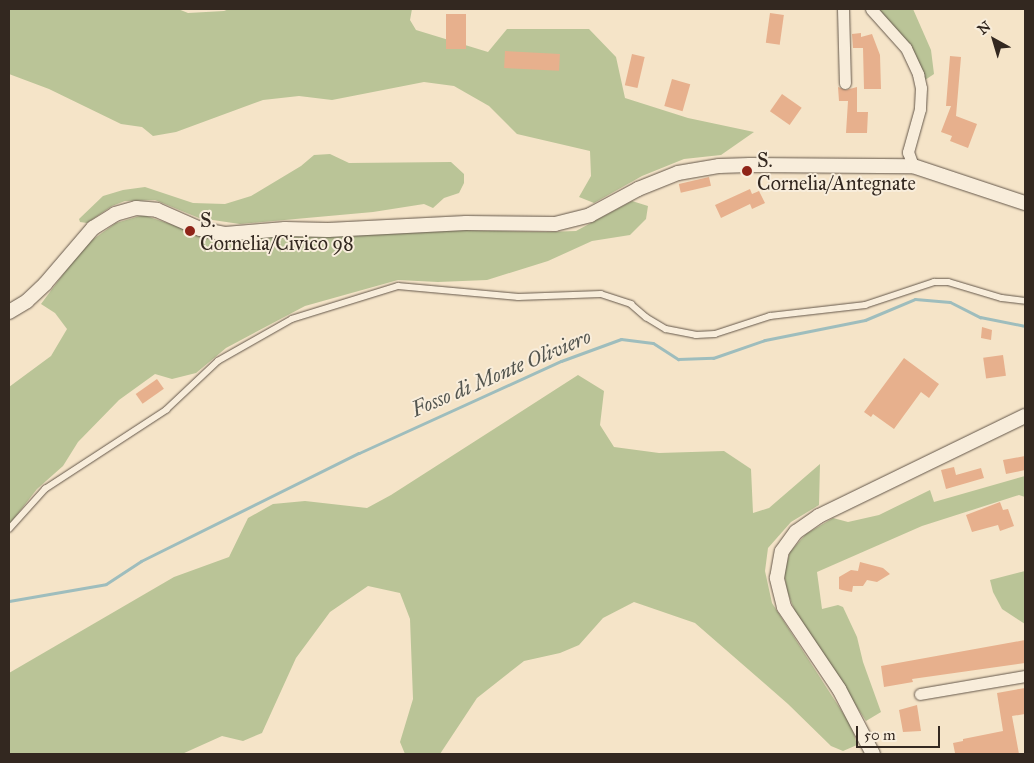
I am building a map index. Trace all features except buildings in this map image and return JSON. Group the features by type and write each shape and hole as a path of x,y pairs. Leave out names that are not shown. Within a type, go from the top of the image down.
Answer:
{"street":[{"path":"843,9 845,83"},
{"path":"872,9 906,48 918,74 921,88 920,109 908,152 912,166"},
{"path":"9,312 27,301 45,284 93,228 115,214 131,209 157,210 200,230 226,234 285,229 328,230 460,223 556,224 582,218 660,179 697,168 750,165 912,166 1025,203"},
{"path":"873,754 840,689 784,607 777,578 782,552 796,532 825,513 1025,416"},
{"path":"920,694 1025,676"}],"lane":[{"path":"9,529 45,489 166,410 218,360 292,319 398,286 518,297 601,294 631,304 646,317 666,329 696,335 715,334 770,316 865,305 934,282 948,282 1002,298 1025,301"}],"green space":[{"path":"9,9 178,9 188,13 224,11 229,9 412,9 410,20 416,30 488,52 507,29 589,29 616,57 625,98 688,118 754,132 721,155 684,159 642,176 594,203 579,197 591,176 590,151 517,134 489,106 454,86 424,82 332,100 299,96 263,100 176,132 153,136 142,127 121,124 49,89 9,74"},
{"path":"876,9 913,9 931,50 934,74 925,80 912,50"},
{"path":"330,154 349,163 451,162 464,174 464,183 459,193 444,198 433,208 424,204 373,212 240,224 199,218 155,200 125,201 112,206 87,223 80,222 79,219 103,196 123,190 145,187 193,203 225,204 251,196 301,166 314,155"},
{"path":"632,201 648,206 646,219 630,235 592,241 548,261 487,280 438,282 398,280 305,306 226,348 196,373 172,379 155,374 119,400 78,442 63,466 37,489 9,525 9,387 51,356 67,329 55,313 41,304 85,245 116,223 143,215 216,239 458,230 576,231"},
{"path":"578,375 604,391 600,425 614,447 659,453 724,451 751,469 753,513 769,508 820,464 819,505 791,522 768,548 765,571 772,603 852,727 857,745 843,751 831,746 788,704 695,623 634,602 603,618 579,645 560,653 524,661 477,698 440,754 405,754 400,742 413,699 410,619 400,593 368,586 330,612 296,658 262,733 243,741 222,736 182,754 9,754 9,673 174,577 229,557 248,518 273,504 305,501 367,508 391,495"},
{"path":"1025,476 1025,497 1019,495 922,526 817,572 822,609 838,605 843,607 857,637 863,662 881,712 866,721 796,614 787,591 784,573 790,552 806,534 833,518 848,522 879,515 930,490 934,502"},
{"path":"1025,571 1025,624 1002,609 993,592 990,580"}],"waterway":[{"name":"Fosso di Monte Oliviero","path":"9,601 106,584 141,561 359,453 561,361 621,339 653,343 678,359 713,358 765,340 865,320 915,299 950,302 980,317 1025,326"}],"place":[{"name":"S. Cornelia/Antegnate","path":"747,171"},
{"name":"S. Cornelia/Civico 98","path":"190,231"}]}
